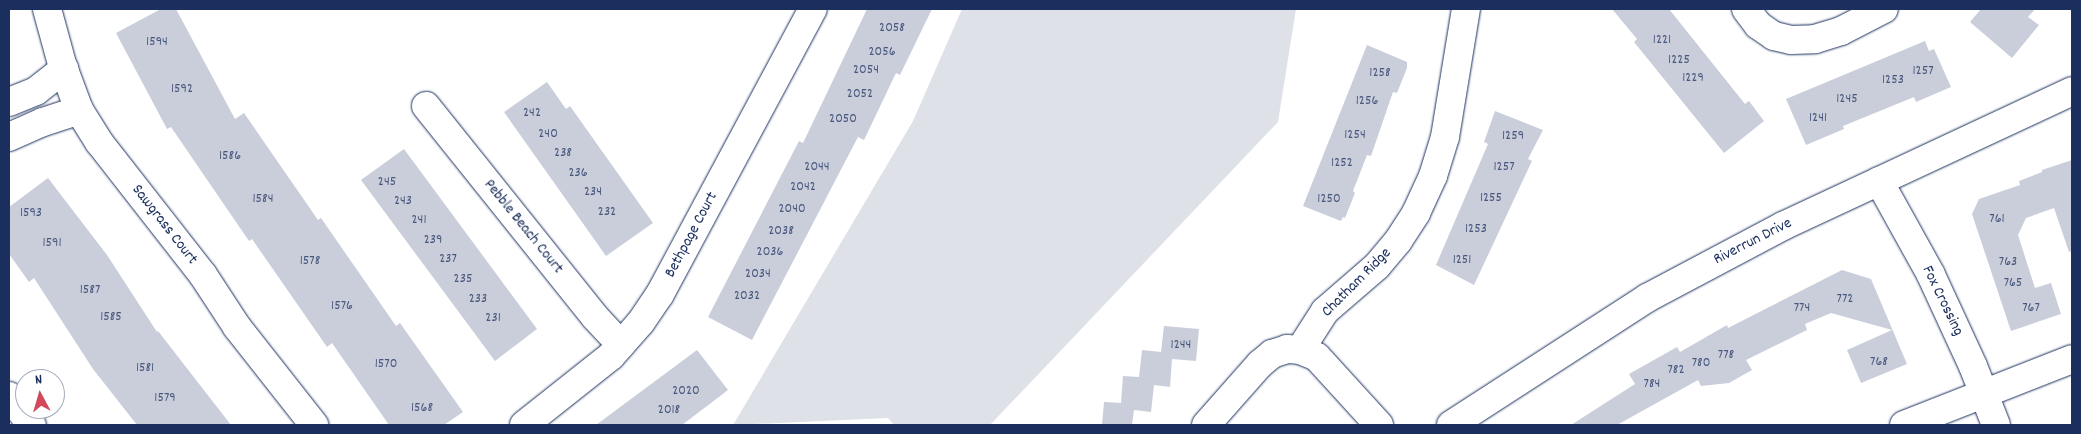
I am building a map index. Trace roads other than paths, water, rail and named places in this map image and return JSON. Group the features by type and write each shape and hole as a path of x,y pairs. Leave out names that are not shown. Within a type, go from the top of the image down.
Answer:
{"street":[{"name":"Sawgrass Court","path":"47,9 64,69 79,110 99,142 203,275 237,327 314,425"},
{"name":"Bethpage Court","path":"524,425 587,376 621,345 660,294 813,9"},
{"name":"Chatham Ridge","path":"1300,350 1325,311 1377,266 1398,241 1416,213 1433,176 1445,137 1466,9"},
{"path":"1746,9 1758,25 1774,36 1791,40 1815,39 1841,31 1884,9"},
{"path":"9,102 36,91 64,69"},
{"name":"Riverrun Drive","path":"1451,425 1647,298 1783,226 2072,91"},
{"name":"Pebble Beach Court","path":"426,106 595,317 621,345"},
{"path":"9,137 43,122 79,110"},
{"name":"Fox Crossing","path":"1879,181 1931,275 1984,393 1996,425"},
{"path":"1206,425 1260,364 1272,354 1287,349 1300,350 1317,357 1380,425"},
{"path":"1904,425 2072,360"},
{"path":"9,396 32,425"}]}
